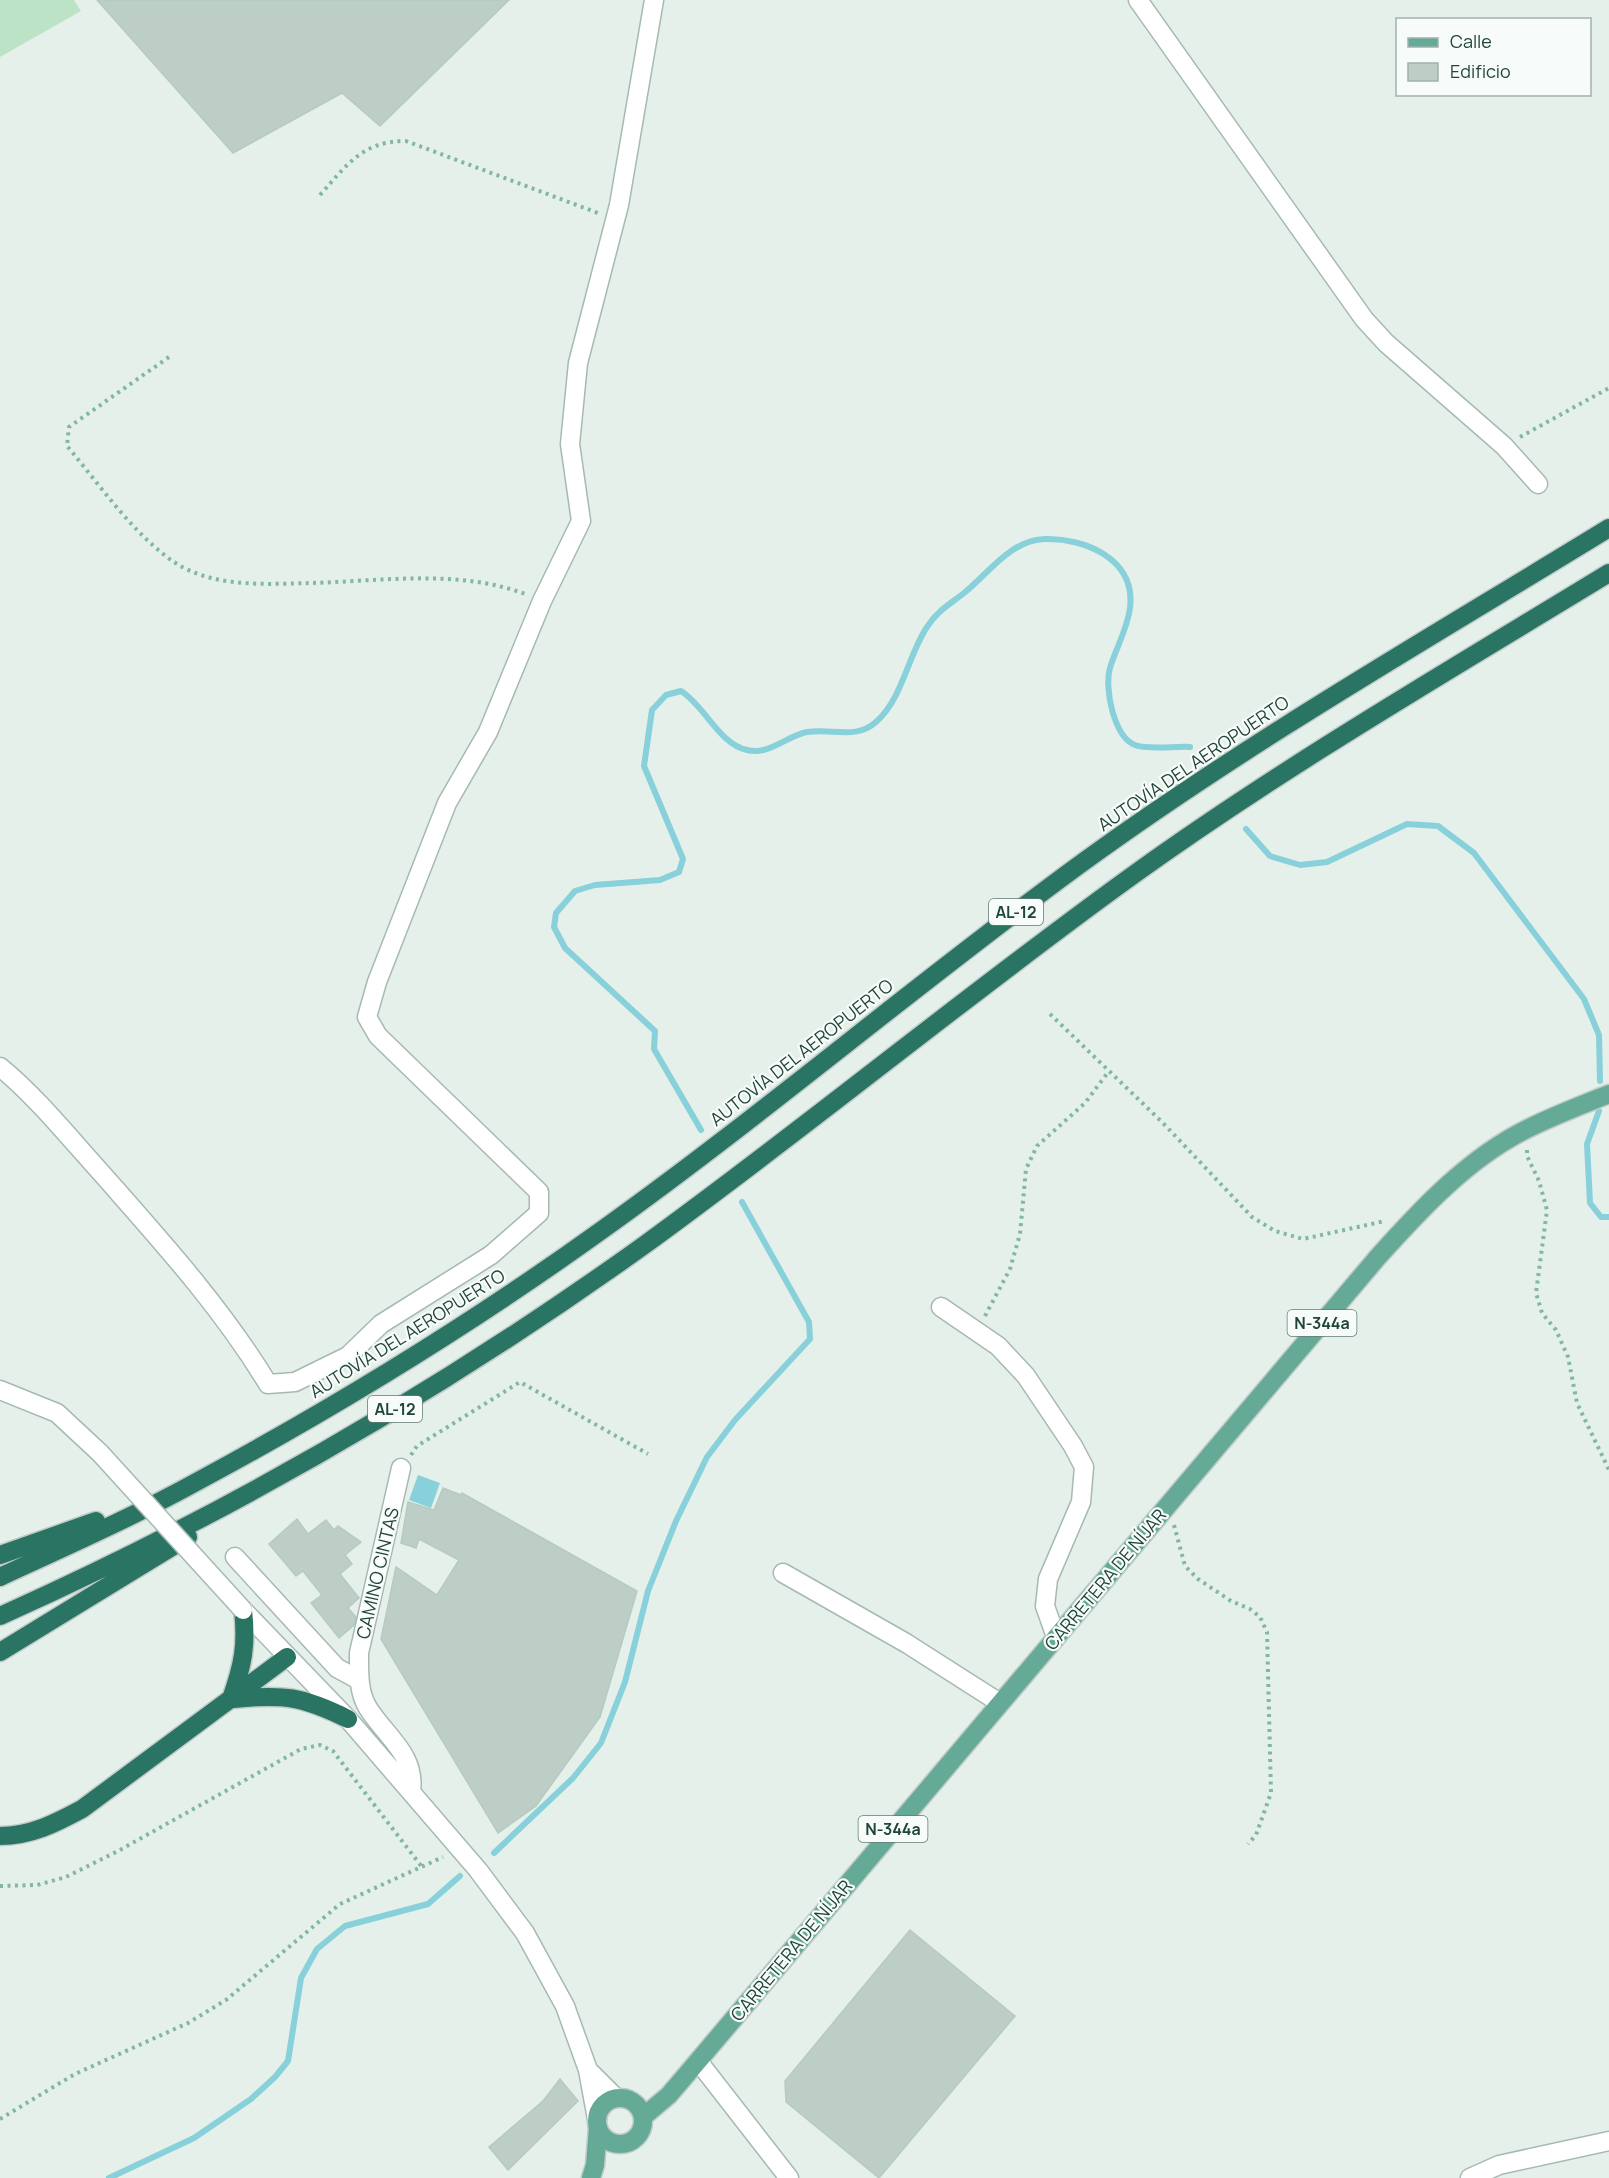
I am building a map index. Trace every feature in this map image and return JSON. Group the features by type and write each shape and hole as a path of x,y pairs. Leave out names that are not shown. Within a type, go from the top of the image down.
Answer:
{"highway":[{"name":"AUTOVÍA DEL AEROPUERTO","path":"0,1577 196,1483 297,1427 450,1334 601,1230 693,1163 1088,858 1315,707 1609,528"},
{"name":"AL-12","path":"0,1616 112,1565 267,1485 512,1335 642,1246 1056,931 1212,818 1609,573"},
{"path":"0,1555 196,1483"},
{"path":"0,1652 140,1569 267,1485"},
{"path":"231,1699 241,1671 246,1641 243,1610"},
{"path":"5,1833 48,1827 82,1809 287,1657"},
{"path":"231,1699 271,1695 300,1698 348,1719"}],"main road":[{"name":"CARRETERA DE NÍJAR","path":"643,2117 669,2095 1377,1258 1418,1214 1459,1175 1528,1128 1609,1094"},
{"path":"591,2178 595,2165 597,2123 603,2105 616,2098 631,2100 641,2110 643,2117 640,2133 634,2139 620,2144 596,2178"},
{"path":"597,2123 606,2139 620,2144"}],"street":[{"path":"0,1067 89,1160 185,1268 242,1340 268,1384 295,1382 348,1356 381,1324 491,1255 539,1213 539,1192 378,1036 367,1017 377,982 447,803 488,732 542,601 581,521 570,444 578,363 616,219 654,0"},
{"path":"1138,0 1364,319 1386,343 1504,446 1538,484"},
{"path":"941,1307 998,1346 1026,1376 1073,1446 1084,1467 1081,1502 1048,1579 1045,1606 1056,1637"},
{"path":"0,1390 57,1413 100,1453 243,1610 348,1719 460,1849 525,1933 565,2006 588,2070 597,2123"},
{"name":"CAMINO CINTAS","path":"401,1468 359,1653 359,1680 367,1707 398,1743 410,1764 411,1792"},
{"path":"235,1557 337,1668 359,1680"},
{"path":"783,1573 906,1643 1000,1703"},
{"path":"698,2061 789,2178"},
{"path":"588,2070 616,2098"},
{"path":"1470,2178 1499,2165 1609,2141"}],"path":[{"path":"320,195 352,159 383,141 406,141 616,219"},
{"path":"169,357 69,427 67,446 136,529 169,559 209,578 252,585 430,579 500,585 542,601"},
{"path":"1504,446 1609,388"},
{"path":"1050,1014 1109,1071 1252,1218 1275,1231 1303,1239 1418,1214"},
{"path":"975,1331 993,1304 1010,1269 1020,1234 1026,1168 1037,1146 1085,1103 1109,1071"},
{"path":"1528,1128 1527,1156 1539,1181 1547,1210 1536,1293 1542,1313 1556,1330 1568,1357 1576,1402 1609,1470"},
{"path":"401,1468 417,1446 520,1382 648,1454"},
{"path":"1164,1509 1172,1519 1185,1566 1198,1579 1260,1617 1267,1632 1271,1793 1256,1835 1248,1844"},
{"path":"0,1886 37,1885 66,1877 118,1851 301,1749 320,1745 333,1751 422,1867"},
{"path":"0,2119 75,2074 188,2024 225,2000 340,1904 460,1849"}],"green space":[{"path":"0,0 74,0 81,11 0,57"}],"water":[{"path":"418,1475 440,1483 431,1508 409,1500"}],"building":[{"path":"97,0 509,0 380,126 342,93 233,153"},
{"path":"443,1488 461,1495 462,1493 637,1591 600,1717 536,1806 498,1833 381,1639 396,1567 437,1595 459,1560 419,1539 416,1548 401,1543 408,1502 434,1510"},
{"path":"297,1519 308,1534 326,1520 334,1530 338,1526 361,1542 345,1555 352,1564 340,1574 359,1598 348,1608 356,1617 354,1625 339,1638 311,1603 322,1595 303,1571 296,1576 269,1544"},
{"path":"910,1930 1015,2016 879,2178 786,2102 785,2081"},
{"path":"560,2079 578,2101 508,2170 489,2147 543,2101"}],"waterway":[{"path":"701,1130 654,1049 655,1031 565,948 554,927 556,913 575,891 595,885 660,880 679,872 683,859 644,766 652,710 666,695 681,691 698,706 720,733 737,746 747,750 771,748 807,732 860,731 876,722 893,701 920,638 939,612 964,593 1000,559 1021,545 1045,539 1060,540 1076,542 1105,555 1125,576 1130,591 1129,616 1108,677 1112,711 1121,732 1135,745 1154,748 1190,747"},
{"path":"1246,829 1270,856 1300,865 1327,862 1407,824 1438,826 1474,853 1584,999 1599,1035 1600,1081"},
{"path":"1599,1111 1587,1144 1590,1203 1601,1217 1609,1217"},
{"path":"494,1853 573,1778 601,1743 625,1682 648,1591 676,1521 707,1457 735,1420 810,1339 809,1322 742,1202"},
{"path":"109,2178 194,2138 251,2099 275,2077 288,2061 301,1978 317,1949 345,1926 428,1904 460,1876"}]}
